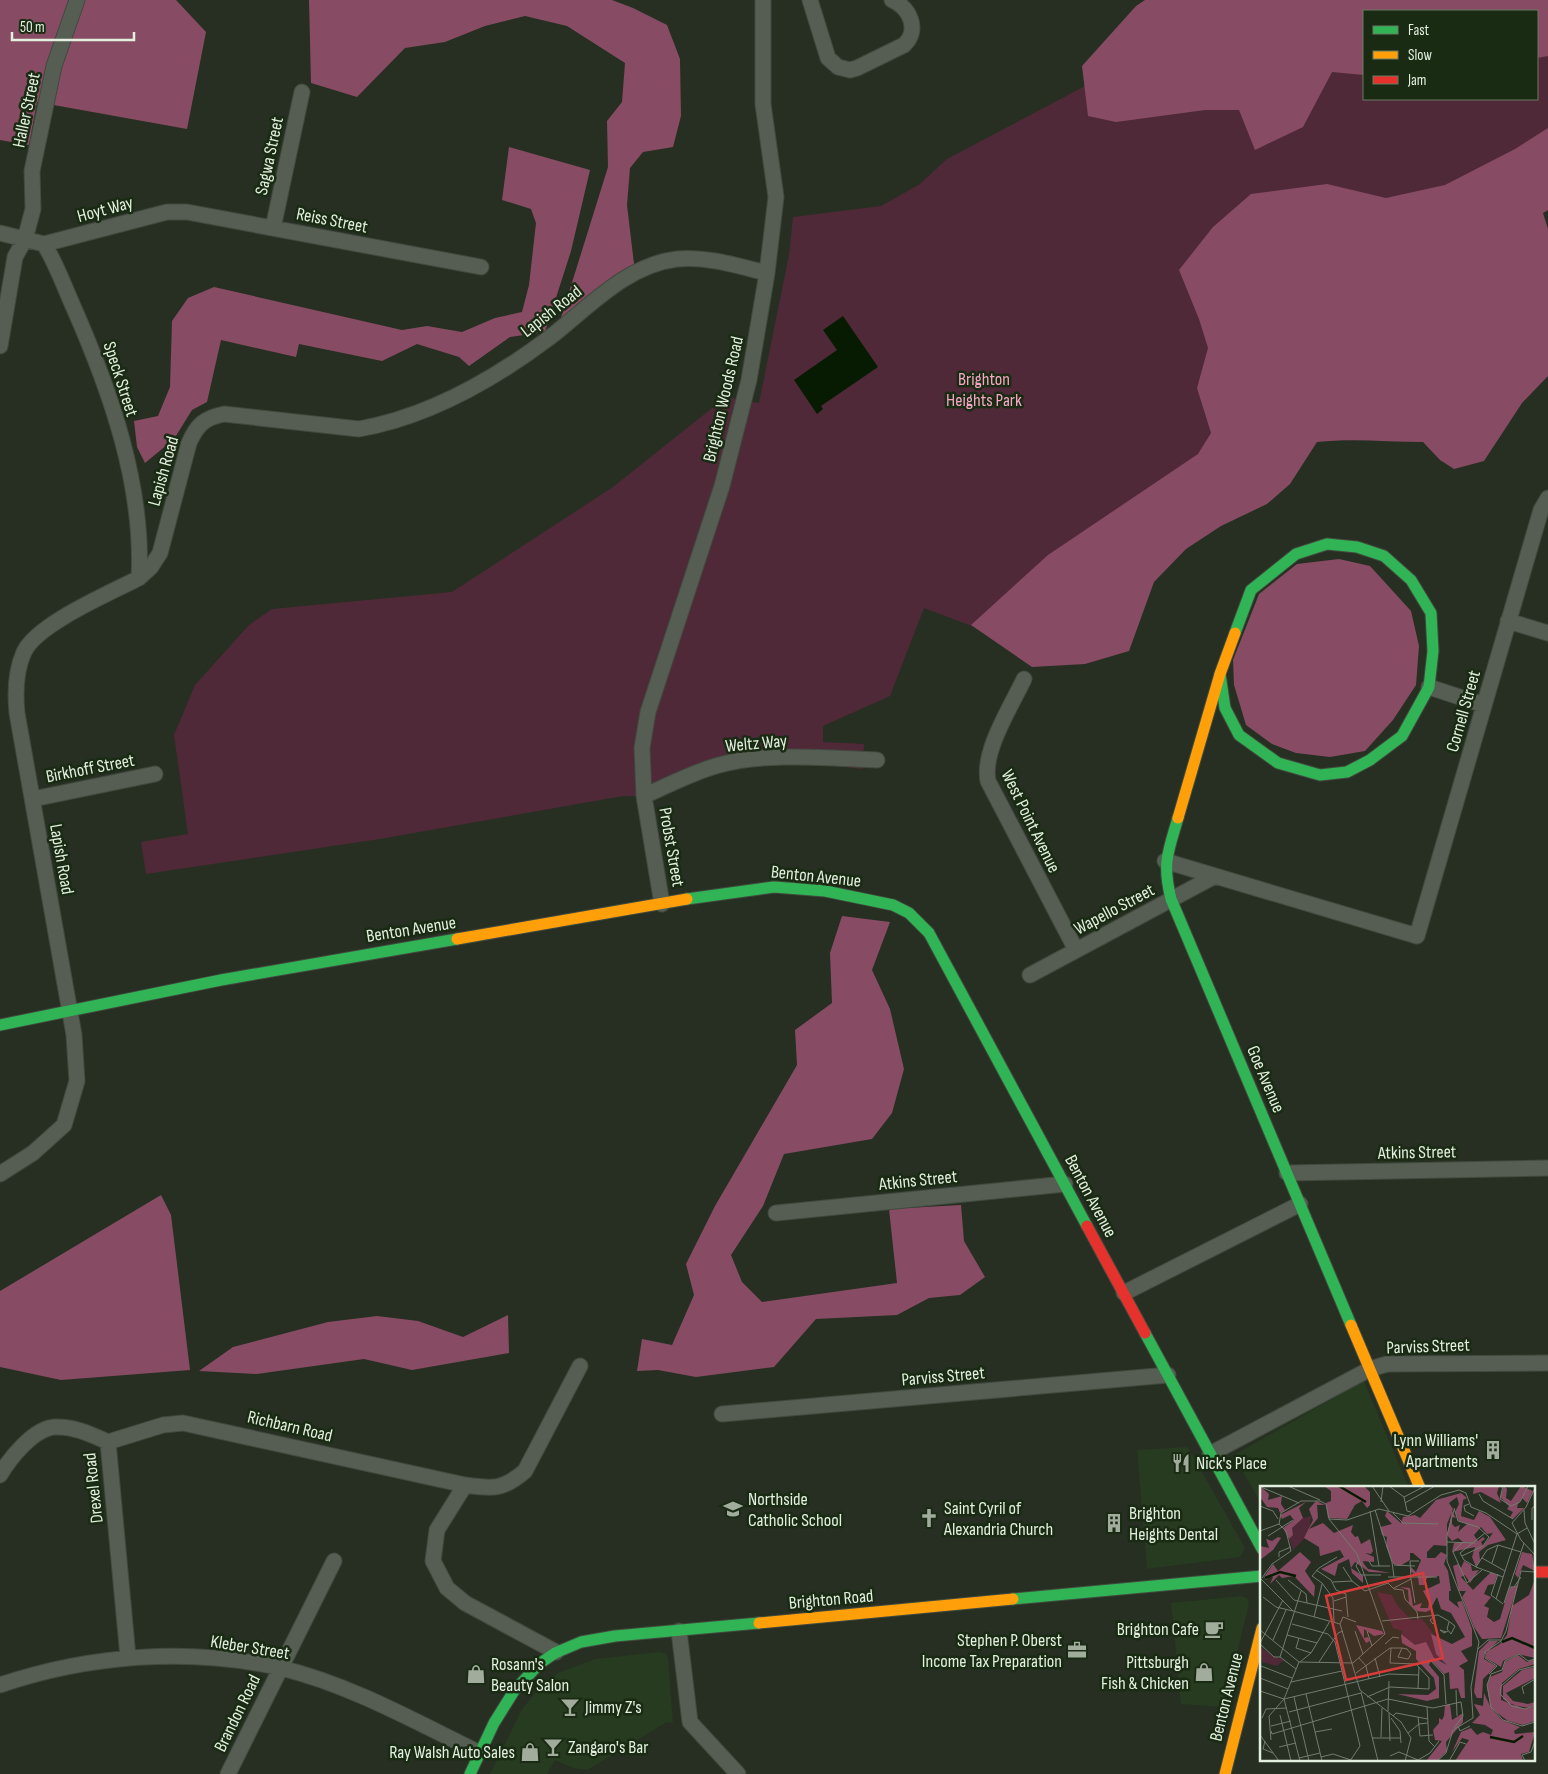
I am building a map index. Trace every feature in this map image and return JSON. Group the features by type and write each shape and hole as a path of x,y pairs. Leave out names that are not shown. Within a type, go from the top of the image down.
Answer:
{"street":[{"name":"Haller Street","path":"0,346 15,257 25,238 33,209 32,171 52,75 77,0"},
{"name":"Brighton Woods Road","path":"644,796 642,748 648,712 722,486 749,380 767,273 776,197 763,104 761,15 763,0"},
{"path":"810,0 828,58 838,67 850,70 904,45 909,40 913,28 912,21 905,9 892,0"},
{"name":"Sagwa Street","path":"273,228 302,92"},
{"name":"Reiss Street","path":"176,212 481,266"},
{"name":"Hoyt Way","path":"44,244 176,212"},
{"path":"0,233 44,244"},
{"name":"Speck Street","path":"44,244 98,362 135,489 141,546 139,578"},
{"name":"Lapish Road","path":"0,1174 33,1153 64,1126 77,1081 69,1011 17,713 16,680 24,651 44,629 139,578 151,567 160,553 188,442 196,428 208,417 233,415 358,429 377,426 439,404 482,383 545,341 618,283 655,264 696,259 767,273"},
{"name":"Cornell Street","path":"1417,936 1541,510 1548,498"},
{"name":"Goe Avenue","path":"1419,1486 1171,899 1165,875 1165,861 1220,674 1251,590 1296,554 1327,544 1357,547 1384,556 1411,580 1432,613 1433,651 1429,687"},
{"path":"1508,621 1548,633"},
{"path":"1220,674 1225,708 1239,735 1278,763 1320,775 1347,772 1370,760 1402,736 1429,687 1484,705"},
{"name":"West Point Avenue","path":"1024,679 991,749 985,768 988,781 1076,950"},
{"name":"Weltz Way","path":"644,796 701,770 744,760 818,758 877,760"},
{"name":"Birkhoff Street","path":"33,799 155,774"},
{"name":"Probst Street","path":"644,796 662,904"},
{"name":"Wapello Street","path":"1165,861 1417,936"},
{"name":"Wapello Street","path":"1030,975 1215,876"},
{"name":"Benton Avenue","path":"0,1025 348,957 774,887 824,891 876,901 909,913 929,933 1260,1545"},
{"name":"Atkins Street","path":"1287,1173 1548,1168"},
{"name":"Atkins Street","path":"776,1214 1064,1184"},
{"path":"1124,1293 1300,1204"},
{"name":"Parviss Street","path":"1210,1454 1370,1369 1387,1364 1548,1363"},
{"name":"Richbarn Road","path":"108,1442 163,1425 183,1423 465,1485 493,1489 512,1483 526,1471 580,1366"},
{"name":"Parviss Street","path":"722,1414 1168,1375"},
{"name":"Drexel Road","path":"0,1475 15,1454 31,1438 54,1427 83,1431 108,1442 128,1657"},
{"path":"465,1485 437,1530 433,1561 447,1588 465,1603 556,1652"},
{"name":"Brandon Road","path":"228,1774 334,1561"},
{"name":"Brighton Road","path":"470,1774 500,1711 531,1671 556,1652 588,1642 679,1631 1260,1576"},
{"path":"679,1631 690,1722 738,1774"},
{"name":"Benton Avenue","path":"1225,1774 1260,1636"},
{"name":"Kleber Street","path":"0,1685 68,1665 128,1657 218,1659 280,1668 345,1689 480,1753"}],"shaded area":[{"path":"0,0 176,0 206,32 187,129 37,102 29,145 0,140"},
{"path":"309,0 612,0 667,25 680,59 681,116 673,147 643,152 630,168 627,205 634,264 560,321 608,167 607,121 622,102 625,63 567,26 525,16 485,26 445,42 405,48 357,97 311,83"},
{"path":"1145,0 1548,0 1548,56 1538,58 1538,10 1363,10 1363,75 1332,72 1303,127 1255,150 1239,110 1205,110 1116,122 1088,116 1082,66 1136,6"},
{"path":"1548,128 1548,210 1543,213 1548,229 1548,376 1522,403 1484,461 1454,469 1440,460 1423,442 1357,440 1317,442 1290,484 1267,504 1221,526 1186,549 1154,582 1129,651 1085,664 1032,667 971,625 1048,555 1198,454 1211,433 1197,388 1208,348 1199,319 1179,270 1213,227 1251,194 1327,184 1386,198 1445,185 1515,149"},
{"path":"509,147 590,170 571,251 545,332 510,337 469,366 459,357 417,344 382,361 299,344 296,357 221,340 207,402 192,410 174,439 145,463 137,447 134,421 158,416 170,387 172,321 188,298 214,287 402,330 427,326 462,332 495,318 522,312 529,285 536,223 531,209 502,200"},
{"path":"843,316 878,367 821,406 823,409 817,414 794,380 837,350 823,330"},
{"path":"1339,559 1370,566 1411,611 1419,646 1416,685 1393,720 1365,751 1330,757 1296,753 1272,744 1246,725 1234,685 1233,660 1259,594 1297,564"},
{"path":"842,916 890,922 872,970 890,1009 904,1069 892,1113 872,1139 784,1154 763,1206 731,1255 742,1282 762,1302 897,1283 889,1209 961,1205 964,1241 985,1277 960,1295 929,1298 897,1315 816,1319 774,1367 696,1377 658,1370 637,1371 642,1339 672,1345 694,1295 686,1264 715,1206 797,1065 795,1030 832,1003 830,953"},
{"path":"161,1195 171,1215 190,1370 61,1380 0,1367 0,1291"},
{"path":"508,1315 509,1353 412,1370 364,1359 257,1374 199,1371 233,1347 328,1322 377,1316 418,1321 463,1337"},
{"path":"1364,1381 1408,1486 1260,1486 1260,1502 1234,1455"},
{"path":"1188,1447 1245,1548 1240,1557 1147,1569 1137,1450"},
{"path":"1241,1596 1247,1598 1249,1605 1223,1707 1181,1704 1171,1603"},
{"path":"660,1652 666,1654 668,1658 673,1723 667,1722 587,1770 573,1768 555,1760 547,1774 490,1774 522,1709 545,1682 558,1673 595,1659"}],"green space":[{"name":"Brighton Heights Park","path":"1248,0 1548,0 1548,199 1262,406 1014,642 924,608 890,696 823,726 823,742 864,744 863,769 818,764 753,764 718,771 659,796 623,796 380,839 146,874 141,842 188,834 174,735 195,685 249,625 272,609 452,592 613,487 726,397 759,403 789,255 793,217 881,206 920,184 947,159"}],"traffic: fast":[{"path":"1220,674 1225,708 1239,735 1278,763 1320,775 1347,772 1370,760 1402,736 1429,687 1433,651 1431,613 1411,580 1384,556 1357,547 1327,544 1296,554 1251,590 1235,633"},
{"path":"1178,818 1167,858 1168,887 1171,899 1351,1325"},
{"path":"687,899 774,887 825,891 893,905 909,913 929,933 1087,1226"},
{"path":"0,1025 221,980 457,939"},
{"path":"1145,1333 1260,1545"},
{"path":"1013,1599 1260,1576"},
{"path":"470,1774 494,1723 514,1691 539,1664 555,1653 581,1642 615,1636 759,1623"}],"traffic: slow":[{"path":"1178,818 1220,674 1235,633"},
{"path":"457,939 687,899"},
{"path":"1351,1325 1419,1486"},
{"path":"759,1623 1013,1599"},
{"path":"1225,1774 1260,1636"}],"traffic: jam":[{"path":"1087,1226 1145,1333"},
{"path":"1536,1572 1548,1572"}],"place":[{"name":"Lynn Williams' Apartments","path":"1493,1450"},
{"name":"Nick's Place","path":"1181,1463"},
{"name":"Northside Catholic School","path":"733,1509"},
{"name":"Saint Cyril of Alexandria Church","path":"929,1518"},
{"name":"Brighton Heights Dental","path":"1114,1523"},
{"name":"Brighton Cafe","path":"1214,1629"},
{"name":"Stephen P. Oberst Income Tax Preparation","path":"1077,1650"},
{"name":"Pittsburgh Fish & Chicken","path":"1204,1672"},
{"name":"Rosann's Beauty Salon","path":"476,1674"},
{"name":"Jimmy Z's","path":"570,1707"},
{"name":"Zangaro's Bar","path":"553,1747"},
{"name":"Ray Walsh Auto Sales","path":"530,1752"}]}
